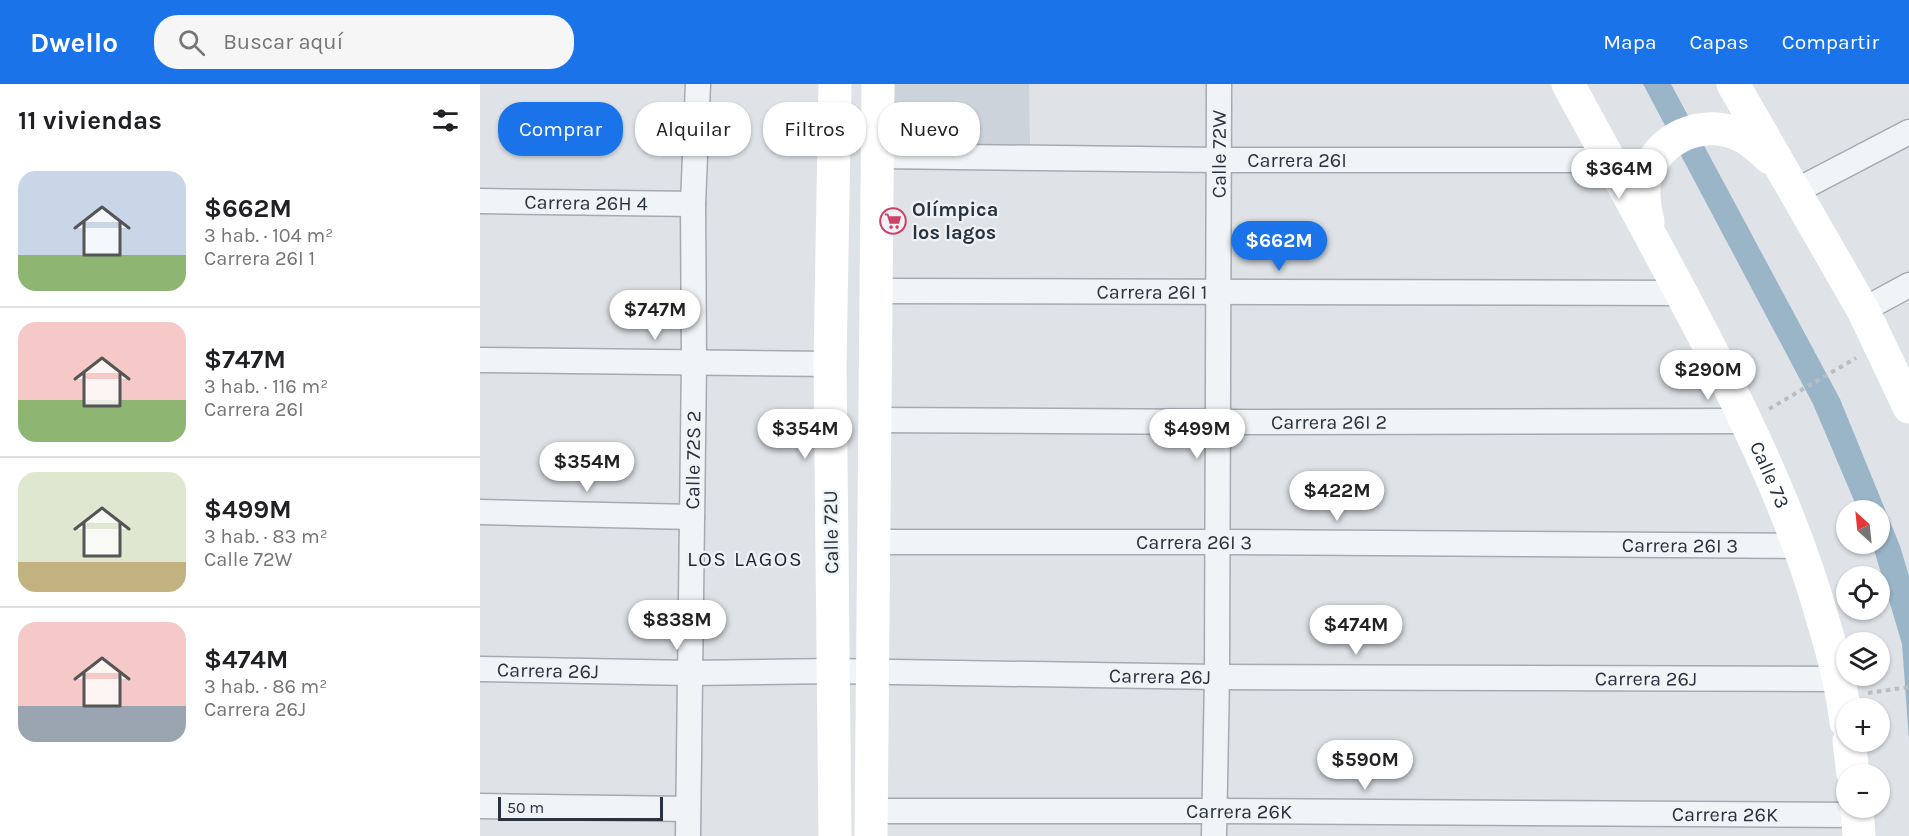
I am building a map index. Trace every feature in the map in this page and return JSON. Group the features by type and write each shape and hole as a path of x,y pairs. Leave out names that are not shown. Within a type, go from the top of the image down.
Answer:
{"street":[{"name":"Calle 72S 2","path":"688,836 694,362 693,204 698,84"},
{"name":"Calle 72U","path":"835,84 830,364 835,836"},
{"path":"878,84 878,102"},
{"name":"Calle 72W","path":"1214,836 1218,542 1219,84"},
{"name":"Calle 73","path":"1568,84 1748,421 1800,546 1836,641"},
{"path":"1733,84 1863,310 1909,407"},
{"path":"1652,238 1644,195 1645,181 1650,165 1665,145 1678,137 1702,129 1729,131 1749,140 1777,163"},
{"path":"1794,192 1909,132"},
{"path":"871,823 878,156"},
{"name":"Carrera 26I","path":"878,156 1219,160 1609,159"},
{"name":"Carrera 26H 4","path":"480,201 693,204"},
{"path":"1863,310 1909,285"},
{"name":"Carrera 26I 1","path":"876,291 1681,293"},
{"path":"480,360 830,364"},
{"name":"Carrera 26I 2","path":"875,420 1218,423 1748,421"},
{"path":"480,512 692,517"},
{"name":"Carrera 26I 3","path":"874,542 1800,546"},
{"name":"Carrera 26J","path":"480,669 690,673 873,671 1836,686"},
{"name":"Calle 73","path":"1851,698 1853,686"},
{"path":"480,806 688,809"},
{"name":"Carrera 26K","path":"871,823 1214,811 1858,819"}],"path":[{"path":"1777,404 1861,355"},
{"path":"1853,686 1909,687"}],"shaded area":[{"path":"894,84 1029,84 1030,144 980,145 980,102 894,102"}],"water":[{"path":"1643,84 1671,84 1840,399 1881,500 1854,500 1813,404"},
{"path":"1890,522 1909,576 1909,740 1902,644 1890,604 1890,566 1879,566 1875,554 1890,554"}],"place":[{"name":"Olímpica los lagos","path":"893,221"}],"district":[{"name":"LOS LAGOS","path":"745,559"}]}
